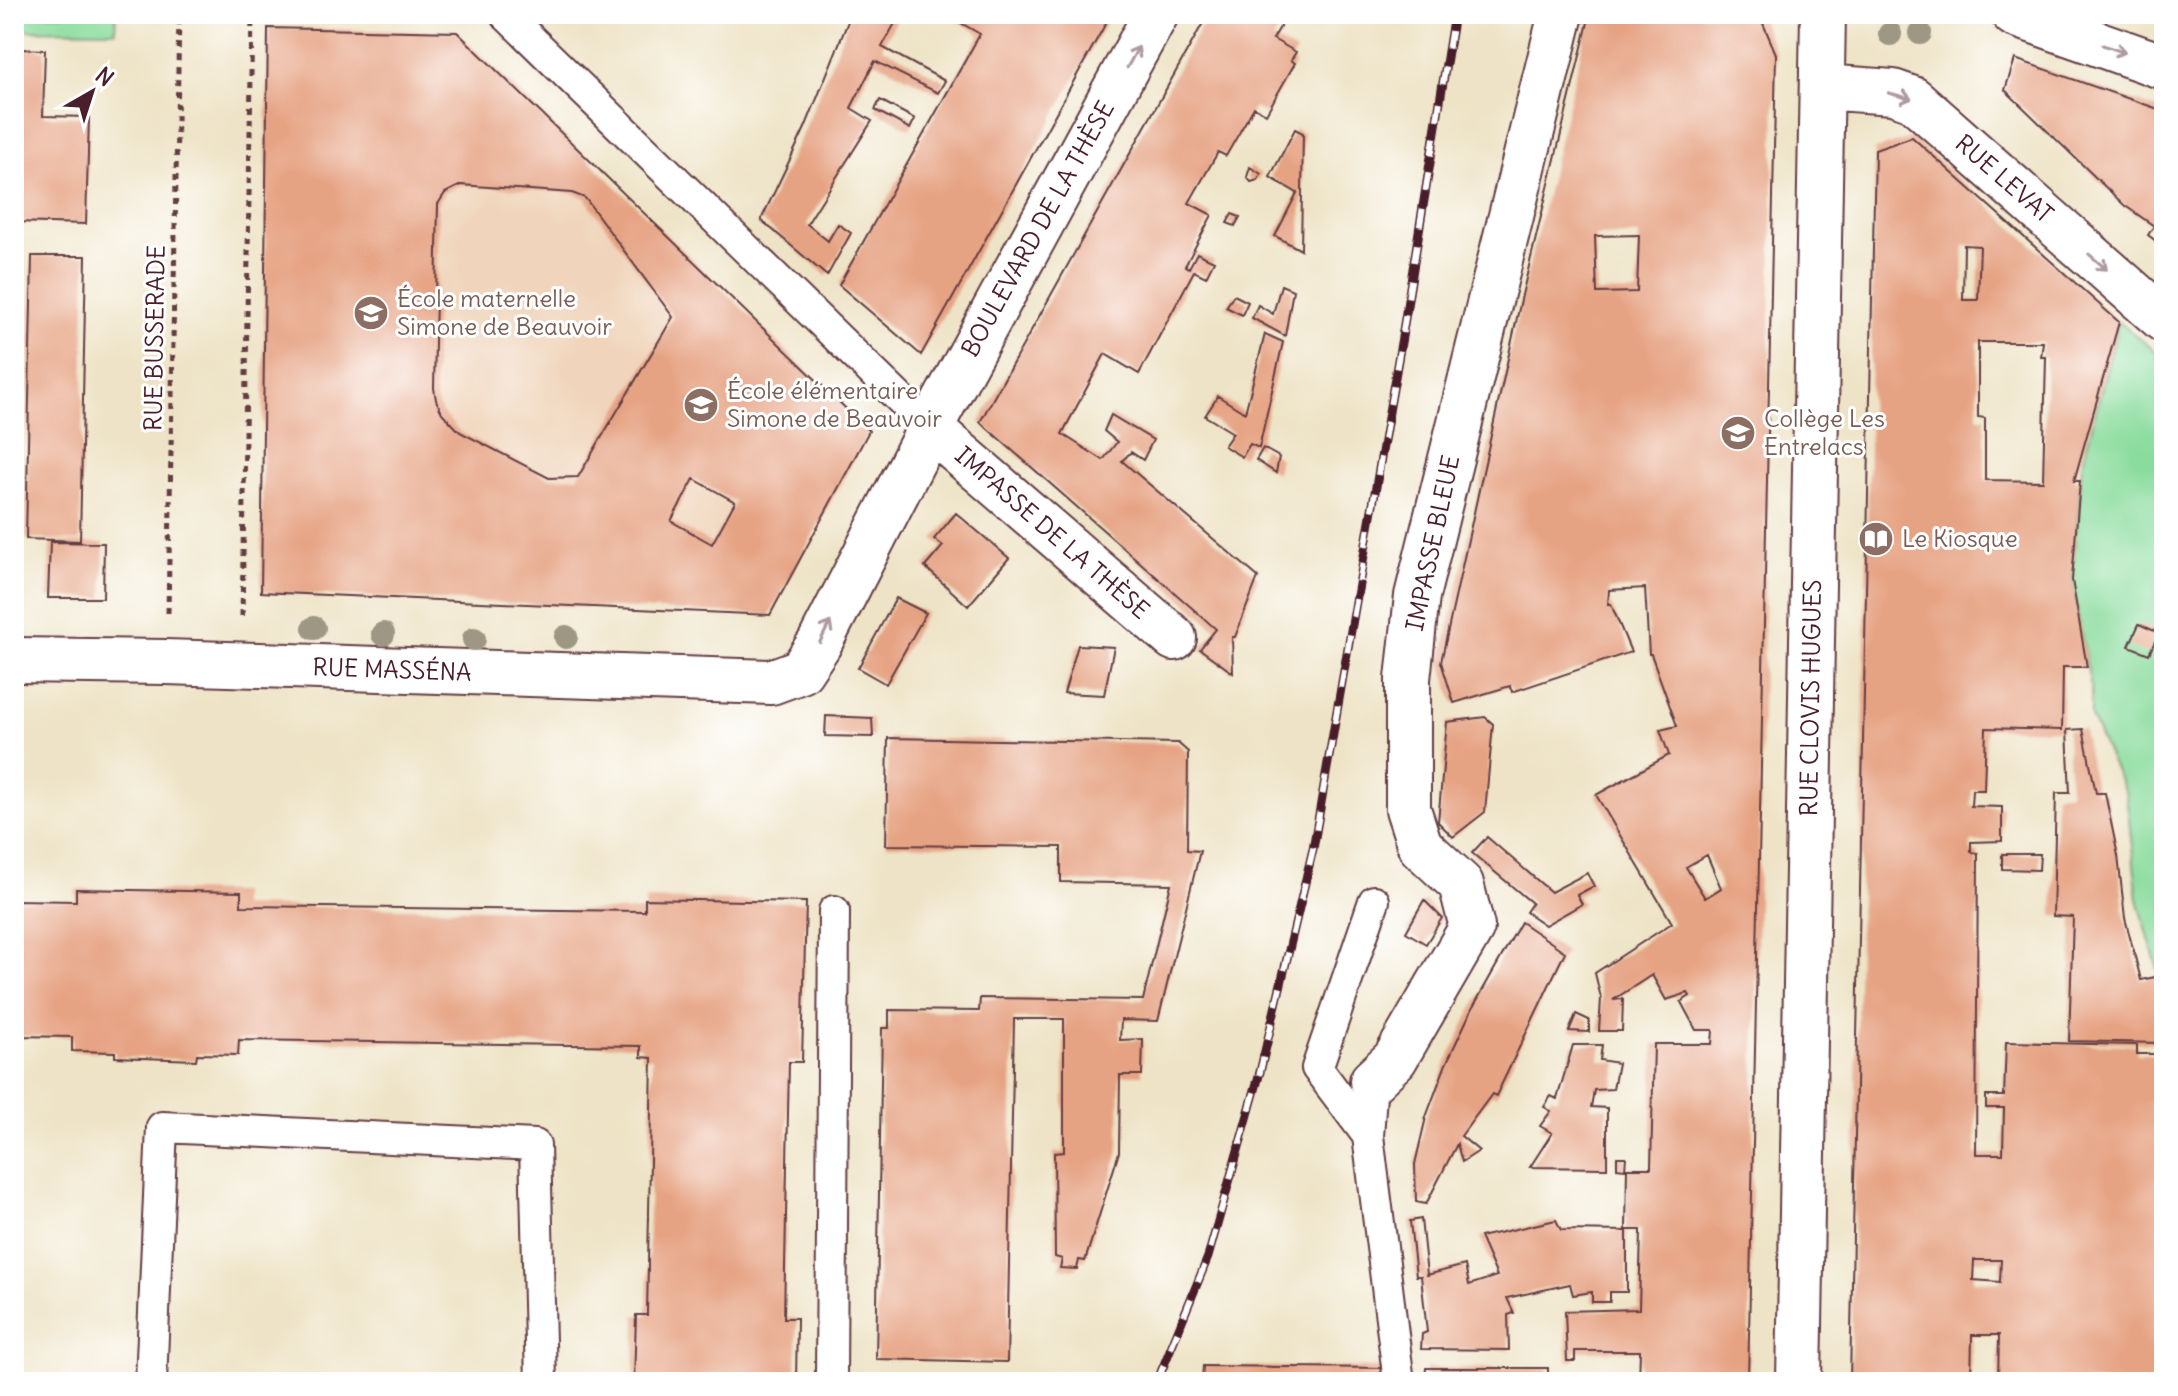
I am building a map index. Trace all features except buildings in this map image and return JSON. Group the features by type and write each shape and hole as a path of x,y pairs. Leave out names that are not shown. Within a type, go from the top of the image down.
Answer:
{"street":[{"name":"BOULEVARD DE LA THÈSE","path":"771,682 801,671 819,644 930,428 1156,14"},
{"name":"IMPASSE BLEUE","path":"1372,1081 1395,1059 1472,927 1461,884 1420,846 1408,809 1408,679 1417,596 1561,14"},
{"name":"RUE CLOVIS HUGUES","path":"1799,1382 1823,14"},
{"path":"2014,14 2164,67"},
{"name":"RUE LEVAT","path":"1822,87 1893,92 1913,99 2164,320"},
{"name":"IMPASSE DE LA THÈSE","path":"930,428 1174,638"},
{"name":"RUE MASSÉNA","path":"14,660 166,662 771,682"}],"lane":[{"path":"505,14 930,428"},
{"path":"1368,1136 1317,1068 1374,901"},
{"path":"831,1382 834,911"},
{"path":"1372,1081 1368,1136 1399,1382"},
{"path":"151,1382 162,1127 535,1145 541,1382"}],"path":[{"name":"RUE BUSSERADE","path":"166,662 179,14"},
{"path":"243,590 252,14"}],"shaded area":[{"path":"268,28 457,32 869,431 770,615 261,592"}],"green space":[{"path":"14,14 116,14 115,31 14,30"},
{"path":"2119,322 2164,358 2164,992 2138,899 2126,794 2091,717 2091,688 2072,580 2082,465"}],"railway":[{"path":"1157,1382 1208,1257 1260,1072 1313,849 1402,337 1454,14"}],"place":[{"name":"École maternelle Simone de Beauvoir","path":"371,313"},
{"name":"École élémentaire Simone de Beauvoir","path":"701,405"},
{"name":"Collège Les Entrelacs","path":"1738,433"},
{"name":"Le Kiosque","path":"1876,539"}]}
